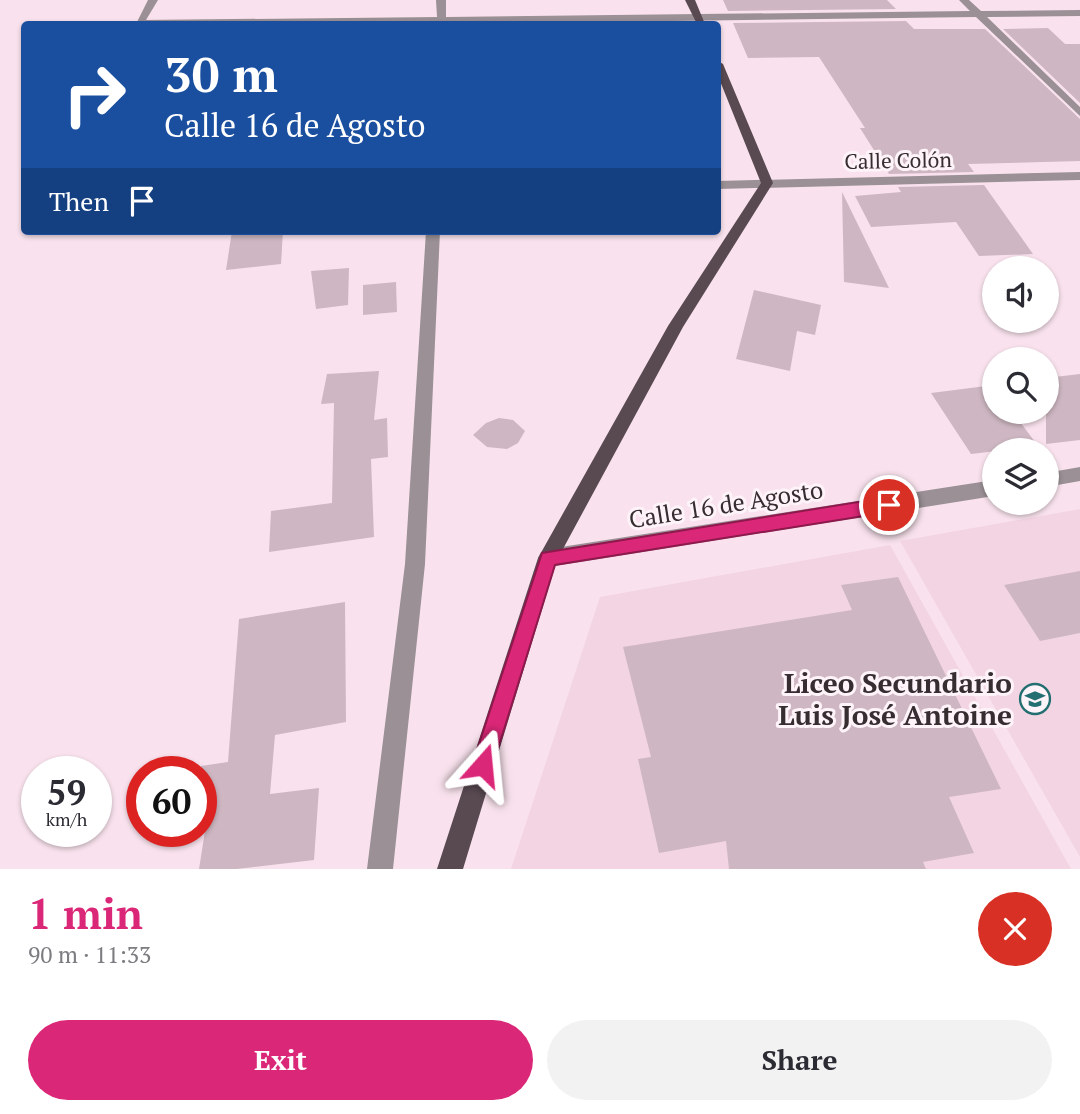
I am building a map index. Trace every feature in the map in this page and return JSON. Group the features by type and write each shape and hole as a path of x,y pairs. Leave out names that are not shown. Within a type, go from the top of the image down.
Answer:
{"main road":[{"path":"690,0 700,21"},
{"path":"450,869 548,558 676,326 767,183 721,71"}],"street":[{"path":"141,21 153,0"},
{"path":"442,0 442,21"},
{"path":"964,0 1080,113"},
{"path":"721,21 1080,13"},
{"name":"Calle Colón","path":"721,185 1080,176"},
{"path":"380,869 415,564 433,235"},
{"path":"1059,478 1080,474"},
{"name":"Calle 16 de Agosto","path":"548,558 982,490"}],"shaded area":[{"name":"Liceo Secundario Luis José Antoine","path":"1080,509 1080,857 900,541 1059,515 1059,513"},
{"path":"890,545 1071,869 511,869 600,597"}],"building":[{"path":"723,0 887,0 896,9 728,11"},
{"path":"906,21 914,29 985,29 1080,119 1080,161 968,164 974,172 889,174 860,128 865,128 819,57 748,58 733,23"},
{"path":"1048,28 1065,44 1080,44 1080,103 1003,29"},
{"path":"984,185 1033,254 979,256 956,222 871,227 855,196 901,192 898,187"},
{"path":"842,192 889,288 844,282"},
{"path":"231,235 283,235 281,264 226,270"},
{"path":"349,268 348,305 316,309 311,271"},
{"path":"396,282 397,312 363,315 363,285"},
{"path":"754,290 821,305 815,335 797,331 790,371 736,359"},
{"path":"379,371 374,420 387,418 388,457 371,459 374,537 269,552 271,511 332,503 334,403 321,404 327,374"},
{"path":"1080,374 1080,440 1059,442 1059,438 1046,438 1046,424 1059,424 1059,376"},
{"path":"982,387 982,424 1022,424 1032,438 982,438 982,453 971,454 931,393"},
{"path":"499,418 513,420 525,431 518,443 507,449 487,447 473,435 486,423"},
{"path":"1080,571 1080,633 1040,641 1004,585"},
{"path":"898,577 1001,789 949,797 974,853 923,862 926,869 729,869 726,841 659,853 638,759 651,757 623,647 852,610 841,585"},
{"path":"345,602 346,722 275,735 270,794 319,788 314,860 237,869 199,869 202,847 217,847 217,764 228,762 239,619"}],"place":[{"name":"Liceo Secundario Luis José Antoine","path":"1035,699"}],"route":[{"path":"483,765 548,558 889,505"}]}
